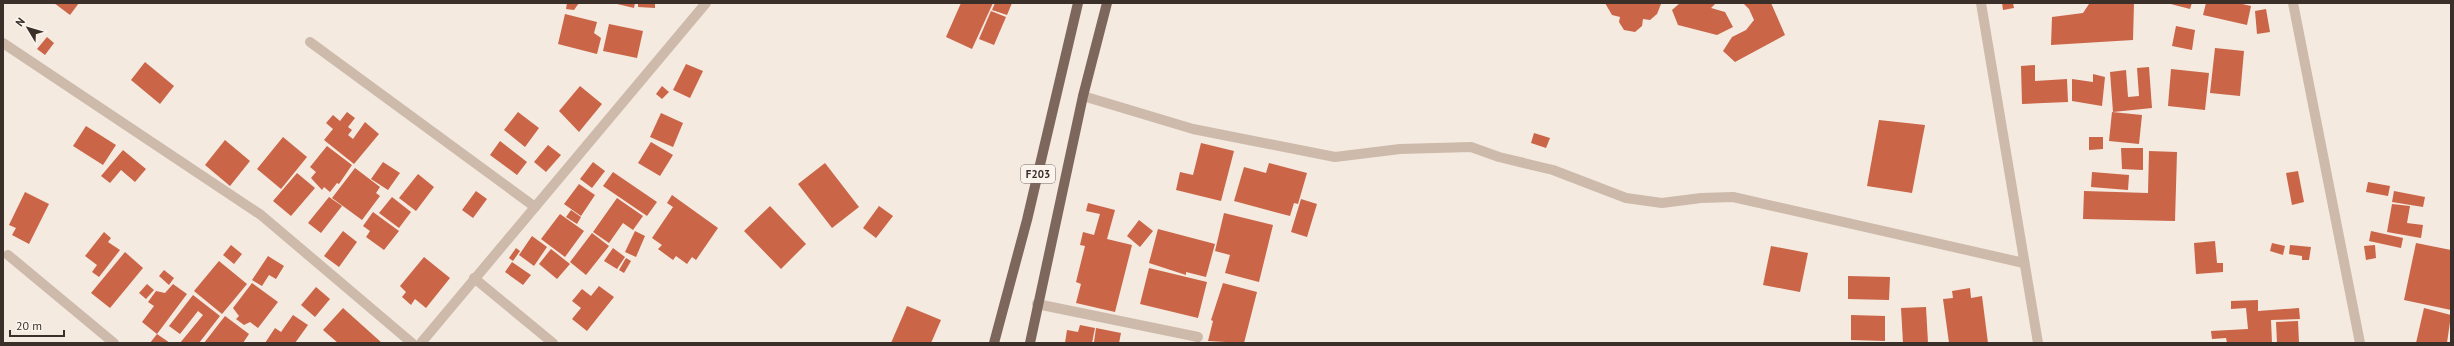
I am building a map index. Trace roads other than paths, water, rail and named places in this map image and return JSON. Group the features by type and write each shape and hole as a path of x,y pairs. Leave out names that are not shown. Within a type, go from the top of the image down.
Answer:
{"main road":[{"name":"F203","path":"994,343 1027,220 1078,3"},
{"name":"F203","path":"1030,343 1037,304 1083,96 1107,3"}],"street":[{"path":"421,343 706,3"},
{"path":"1981,3 2038,343"},
{"path":"2293,3 2360,343"},
{"path":"310,42 534,207"},
{"path":"3,43 261,215 412,343"},
{"path":"1083,96 1193,129 1335,157 1400,149 1471,146 1499,156 1553,170 1626,198 1662,203 1701,198 1733,197 2024,263"},
{"path":"8,255 114,343"},
{"path":"474,278 553,343"},
{"path":"1037,304 1198,337"}]}
